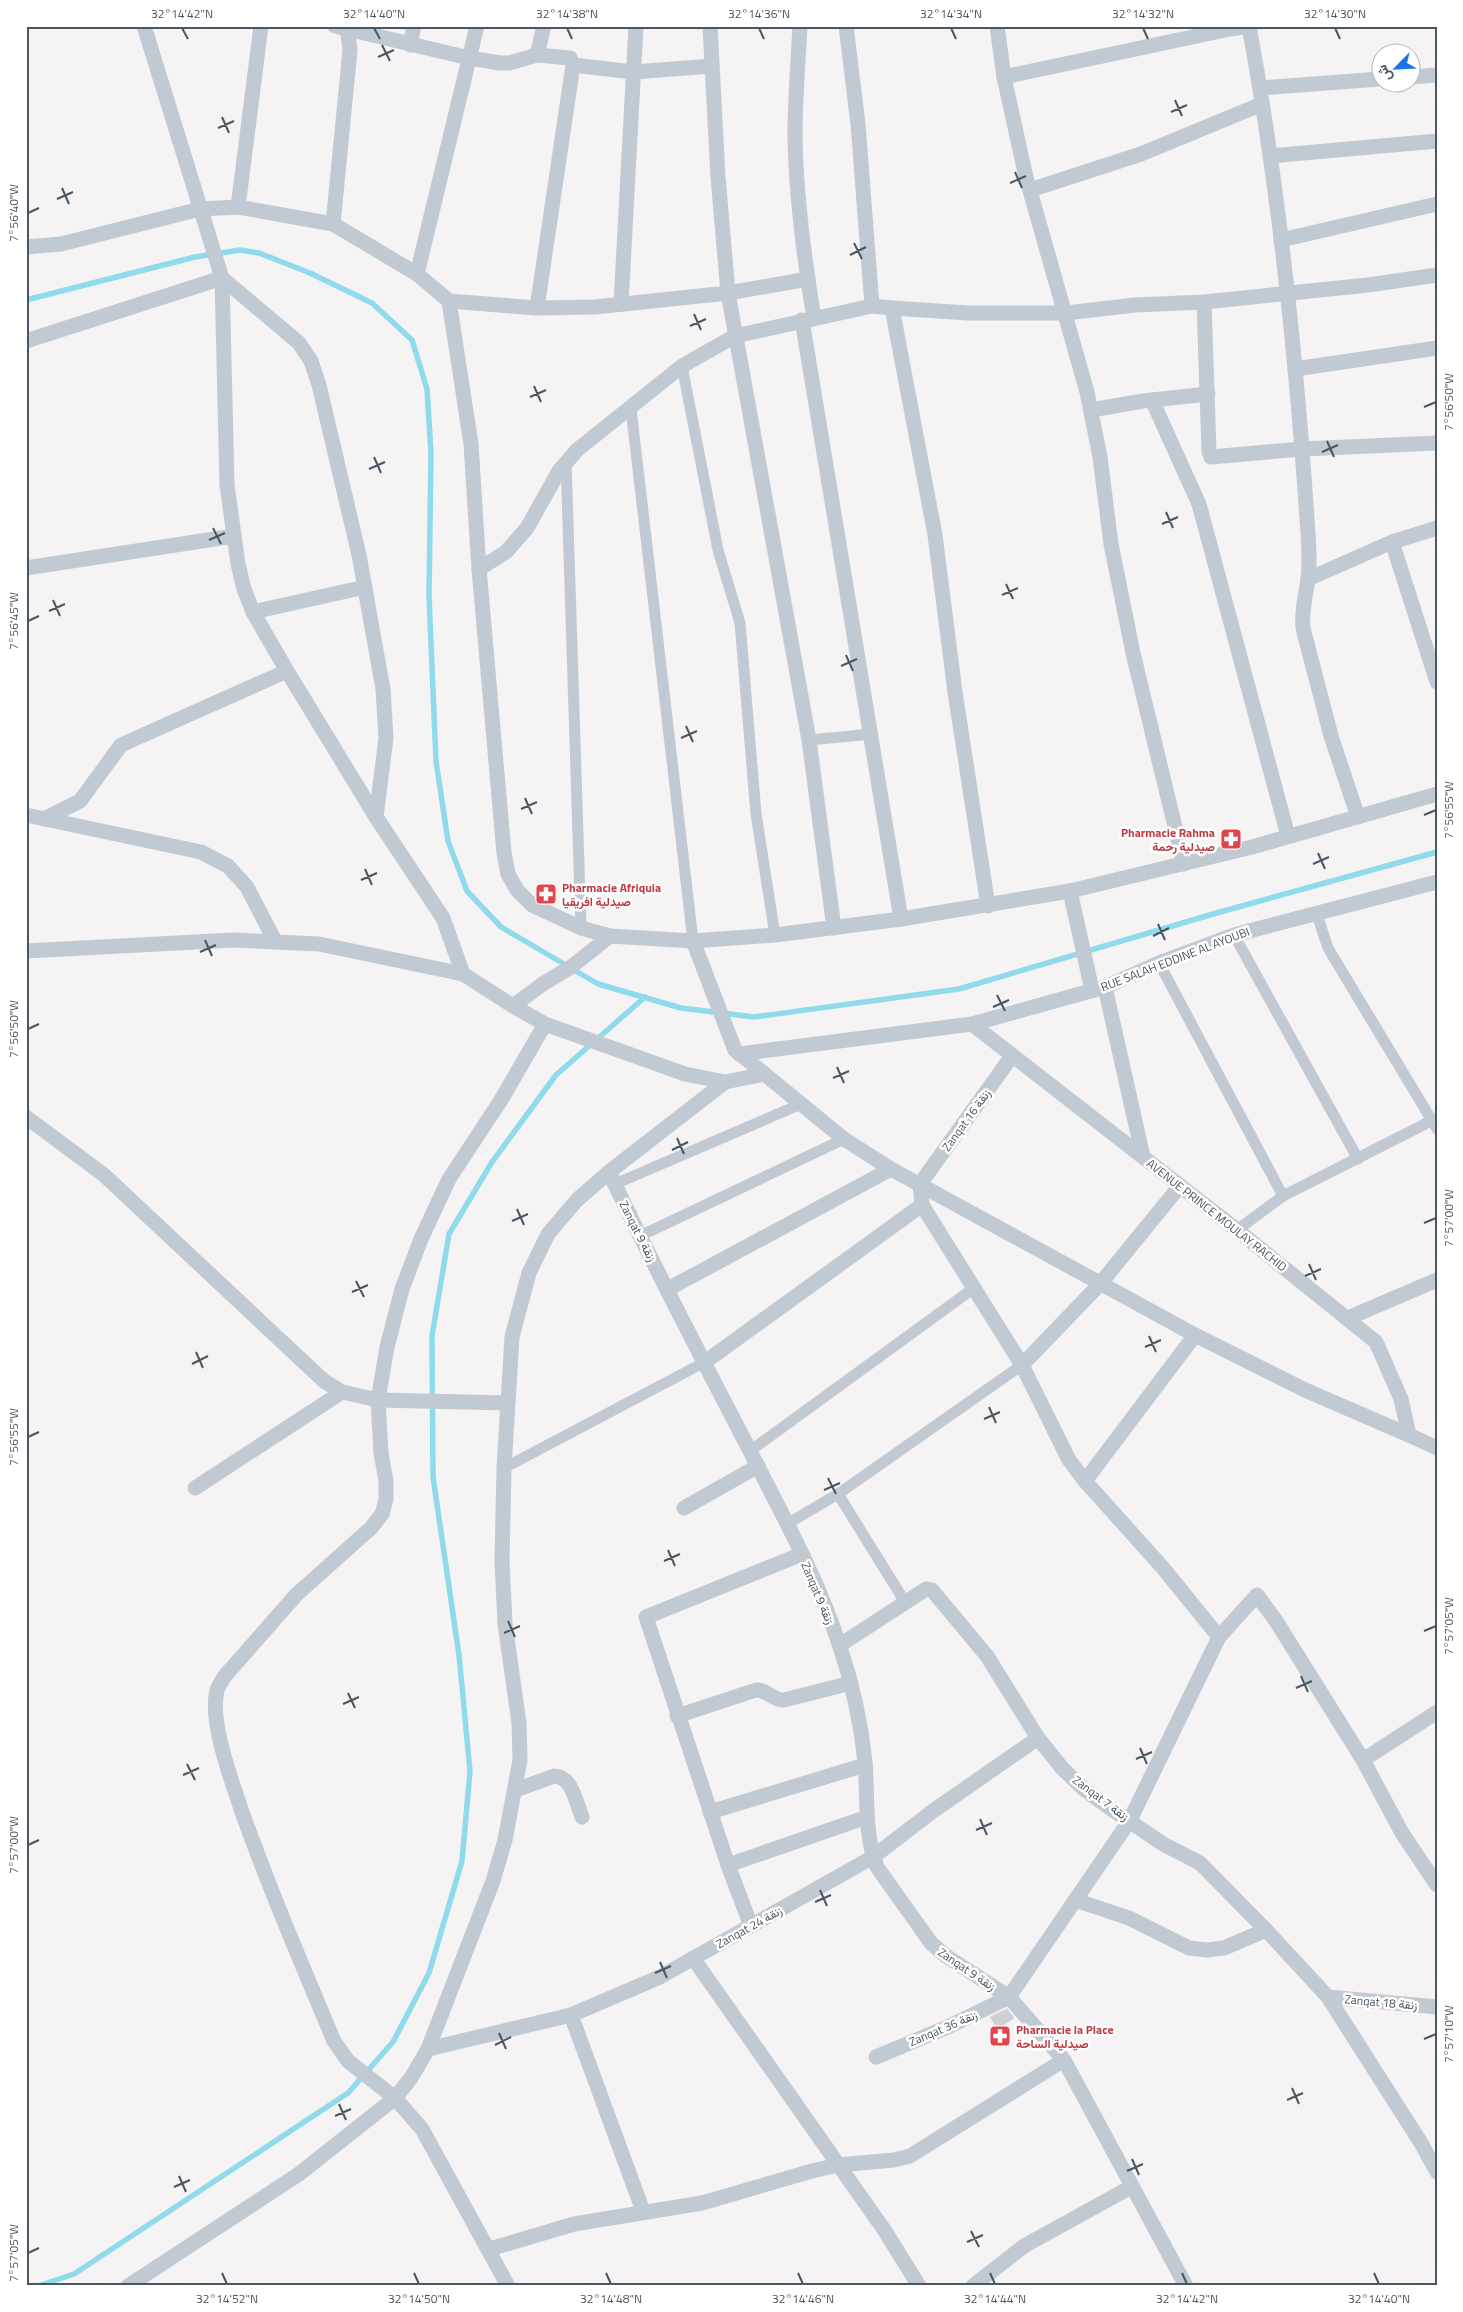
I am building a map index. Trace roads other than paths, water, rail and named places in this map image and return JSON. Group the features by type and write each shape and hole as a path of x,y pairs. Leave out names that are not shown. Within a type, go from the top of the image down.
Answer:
{"street":[{"path":"144,26 220,271 227,485 238,564 253,612 376,817 443,918 464,974"},
{"path":"238,206 261,26"},
{"path":"410,45 414,26"},
{"path":"417,274 477,26"},
{"path":"537,56 544,26"},
{"path":"621,304 636,26"},
{"path":"710,26 728,293 809,740 834,928"},
{"path":"800,26 795,136 808,279 808,319 901,919"},
{"path":"846,26 858,124 872,306"},
{"path":"997,26 1004,77 1030,190 1066,313 1091,410 1100,457 1111,544 1133,653 1184,864"},
{"path":"1004,77 1230,28 1250,26 1281,240 1302,449 1309,544 1308,579 1301,614 1331,736 1358,817"},
{"path":"333,224 350,50 343,27"},
{"path":"343,27 469,58 510,63 537,56 570,58 573,65 537,308"},
{"path":"573,65 633,72 712,66"},
{"path":"1420,76 1437,75"},
{"path":"1260,88 1370,79"},
{"path":"1030,190 1141,154 1262,104"},
{"path":"1270,156 1437,141"},
{"path":"1281,240 1437,204"},
{"path":"26,247 61,244 200,209 238,206 333,224 417,274 448,301 537,308 621,304 728,293 808,279"},
{"path":"26,342 220,271"},
{"path":"220,271 299,344 311,361 326,412 365,587 383,689 386,723 384,765 376,817"},
{"path":"479,569 506,552 527,528 566,461 577,450 631,409 682,366 735,336 872,306 968,314 1066,313 1136,305 1204,302 1368,285 1437,275"},
{"path":"448,301 471,444 479,569 504,854 508,874 517,890 532,905 581,928 610,936 693,941 775,935 834,928 988,906 1070,891 1184,864 1437,794"},
{"path":"1204,302 1209,452 1214,458 1302,449 1437,443"},
{"path":"892,308 935,534 955,692 988,906"},
{"path":"1295,369 1437,348"},
{"path":"682,366 718,550 740,623 756,814 775,935"},
{"path":"1091,410 1152,400 1208,394"},
{"path":"1152,400 1199,504 1288,836"},
{"path":"631,409 693,941 737,1052 844,1139 891,1169 1195,1335 1305,1390 1437,1448"},
{"path":"566,461 581,928"},
{"path":"1308,579 1392,542 1437,528"},
{"path":"26,568 234,536"},
{"path":"1392,542 1437,682"},
{"path":"253,612 365,587"},
{"path":"44,819 80,801 121,745 288,671"},
{"path":"809,740 872,734"},
{"path":"26,815 202,852 228,866 247,888 275,941"},
{"name":"RUE SALAH EDDINE AL AYOUBI","path":"737,1052 972,1024 1098,988 1234,935 1316,912 1437,882"},
{"name":"AVENUE PRINCE MOULAY RACHID","path":"1070,891 1074,917 1086,963 1098,988 1143,1157"},
{"path":"1237,1230 1283,1196 1435,1123 1328,948 1316,912"},
{"path":"1234,935 1358,1159"},
{"path":"513,1006 532,991 572,967 610,936"},
{"path":"26,951 166,943 275,941 319,944 464,974 545,1024 685,1074 725,1082 765,1074"},
{"path":"1160,963 1283,1196"},
{"path":"508,2286 490,2250 422,2129 395,2098 354,2067 334,2041 268,1885 227,1767 220,1738 216,1703 217,1689 224,1677 296,1595 372,1528 382,1514 386,1499 386,1481 381,1453 378,1400 387,1347 399,1299 421,1240 449,1179 500,1100 545,1024"},
{"name":"AVENUE PRINCE MOULAY RACHID","path":"972,1024 1179,1187 1237,1230 1376,1342 1400,1399 1410,1435"},
{"name":"Zanqat 16 زنقة","path":"920,1184 1012,1056"},
{"path":"128,2286 299,2174 395,2098 411,2078 428,2049 493,1881 505,1840 516,1790 520,1760 519,1723 505,1624 502,1561 504,1468 512,1337 529,1273 548,1234 577,1200 612,1178 725,1082"},
{"path":"612,1178 801,1104"},
{"path":"28,1123 104,1175 324,1381 342,1392 378,1400 508,1403"},
{"path":"640,1236 844,1139"},
{"path":"668,1289 891,1169"},
{"name":"Zanqat 9 زنقة","path":"612,1178 758,1466 824,1602 840,1645 850,1683 865,1765 867,1817 873,1857 884,1879 931,1943 946,1956 1009,1997 1064,2060 1181,2284"},
{"path":"920,1184 922,1205 1022,1365 1069,1460 1085,1481 1163,1568 1219,1638"},
{"path":"787,1524 838,1494 1022,1365 1100,1284 1179,1187"},
{"path":"504,1468 705,1362 922,1205"},
{"path":"1348,1318 1437,1280"},
{"path":"750,1452 974,1288"},
{"path":"1085,1481 1195,1335"},
{"path":"195,1488 342,1392"},
{"path":"684,1508 758,1466"},
{"path":"838,1494 905,1602 840,1645"},
{"path":"751,1926 677,1716 646,1617 802,1554"},
{"name":"Zanqat 7 زنقة","path":"905,1602 929,1589 971,1634 987,1656 1038,1738 1062,1768 1085,1790 1163,1844 1200,1863 1266,1930"},
{"path":"1009,1997 1130,1820 1219,1638 1257,1595 1276,1621 1362,1760 1402,1833 1437,1885"},
{"path":"677,1716 756,1690 764,1690 774,1698 784,1700 850,1683"},
{"path":"1362,1760 1437,1712"},
{"name":"Zanqat 24 زنقة","path":"428,2049 571,2015 619,1996 693,1958 873,1857 933,1811 1038,1738"},
{"path":"710,1812 865,1765"},
{"path":"516,1790 554,1776 565,1778 582,1817"},
{"path":"728,1865 867,1817"},
{"path":"1075,1900 1111,1910 1189,1948 1207,1950 1224,1948 1266,1930"},
{"name":"Zanqat 18 زنقة","path":"1266,1930 1328,1997 1437,2007"},
{"path":"693,1958 885,2231 919,2286"},
{"name":"Zanqat 36 زنقة","path":"876,2057 950,2026 1009,1997"},
{"path":"1328,1997 1416,2135 1437,2172"},
{"path":"571,2015 643,2212"},
{"path":"490,2250 574,2224 702,2203 838,2165 894,2160 910,2156 1064,2060"},
{"path":"973,2286 1024,2246 1131,2187"}],"waterway":[{"path":"26,300 195,257 240,250 259,253 310,273 372,303 412,340 427,389 431,453 429,596 436,761 448,841 467,891 501,927 598,984 681,1008 754,1017 959,989 1213,914 1437,852"},
{"path":"38,2286 74,2274 348,2093 393,2042 429,1973 462,1861 470,1771 459,1655 433,1477 432,1336 449,1234 492,1162 556,1075 645,997"}],"place":[{"name":"Pharmacie Rahma صيدلية رحمة","path":"1231,839"},
{"name":"Pharmacie Afriquia صيدلية افريقيا","path":"546,894"},
{"name":"Pharmacie la Place صيدلية الساحة","path":"1000,2036"}]}
